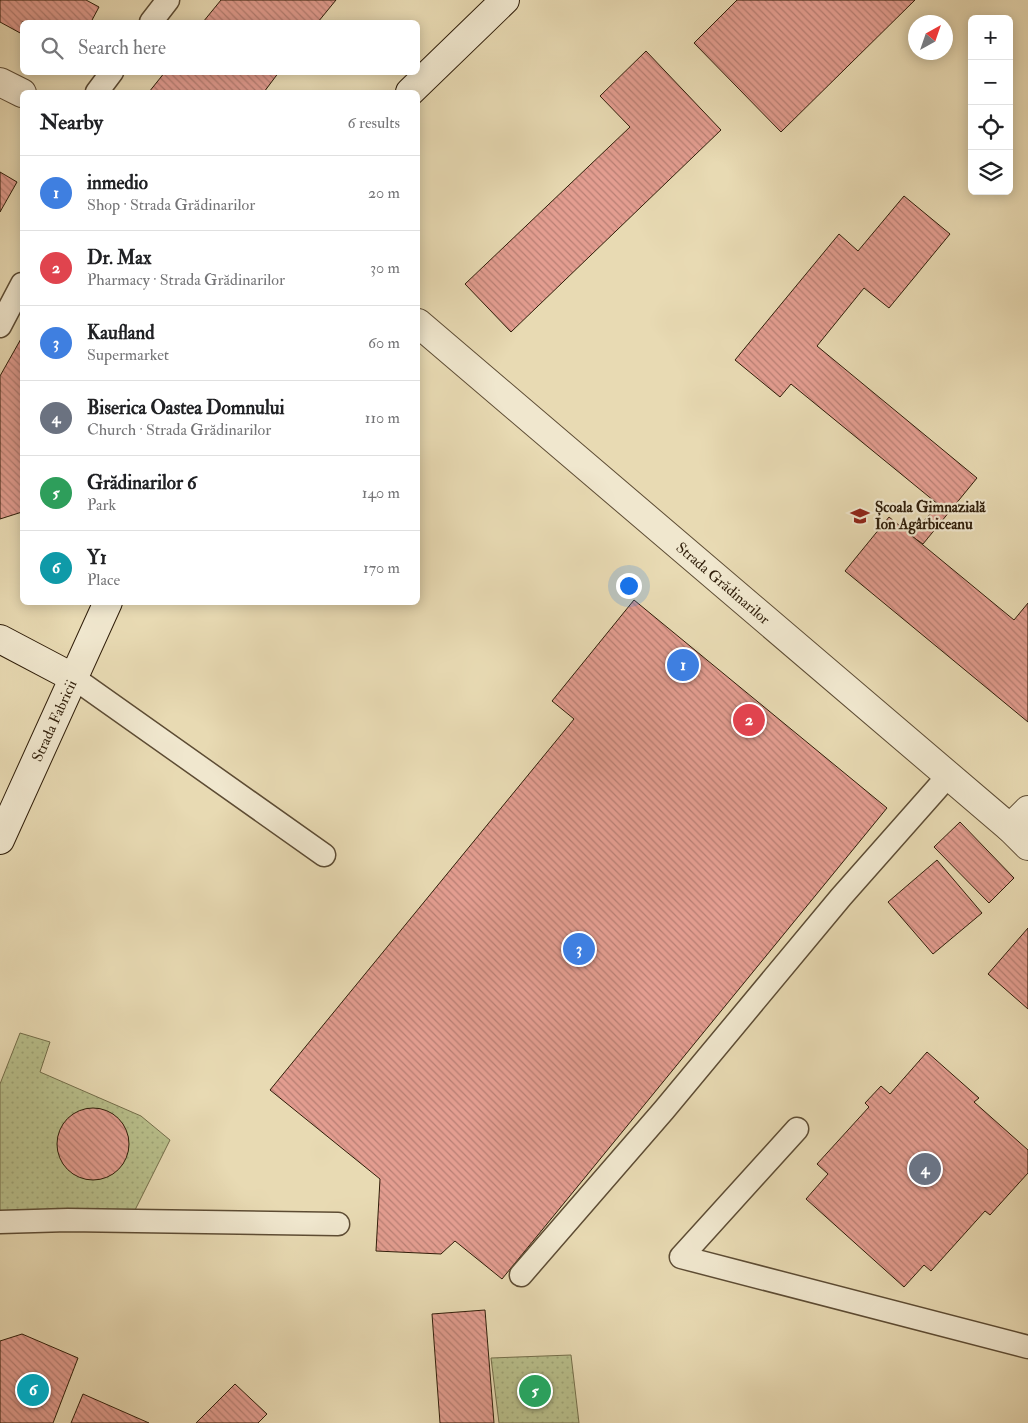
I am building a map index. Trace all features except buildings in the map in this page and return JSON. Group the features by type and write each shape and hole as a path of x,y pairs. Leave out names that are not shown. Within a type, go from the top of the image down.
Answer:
{"street":[{"path":"412,90 505,0"},
{"path":"0,82 20,93"},
{"name":"Strada Grădinarilor","path":"420,325 948,776 1022,828"},
{"name":"Strada Fabricii","path":"0,840 107,605"},
{"path":"0,639 74,678"}],"lane":[{"path":"152,20 168,0"},
{"path":"98,90 110,75"},
{"path":"0,326 20,288"},
{"path":"74,678 324,855"},
{"path":"520,1275 676,1095 841,897 948,776"},
{"path":"797,1129 681,1257 1028,1347"},
{"path":"0,1222 68,1220 338,1224"}],"green space":[{"path":"20,1033 50,1042 40,1072 141,1116 170,1140 135,1210 0,1212 0,1084"},
{"path":"571,1355 579,1423 499,1423 491,1358"}],"place":[{"name":"Școala Gimnazială Ion Agârbiceanu","path":"860,516"},
{"name":"inmedio","path":"683,665"},
{"name":"Dr. Max","path":"749,720"},
{"name":"Kaufland","path":"579,949"},
{"name":"Biserica Oastea Domnului","path":"925,1169"},
{"name":"Y1","path":"33,1390"},
{"name":"Grădinarilor 6","path":"535,1391"}]}
